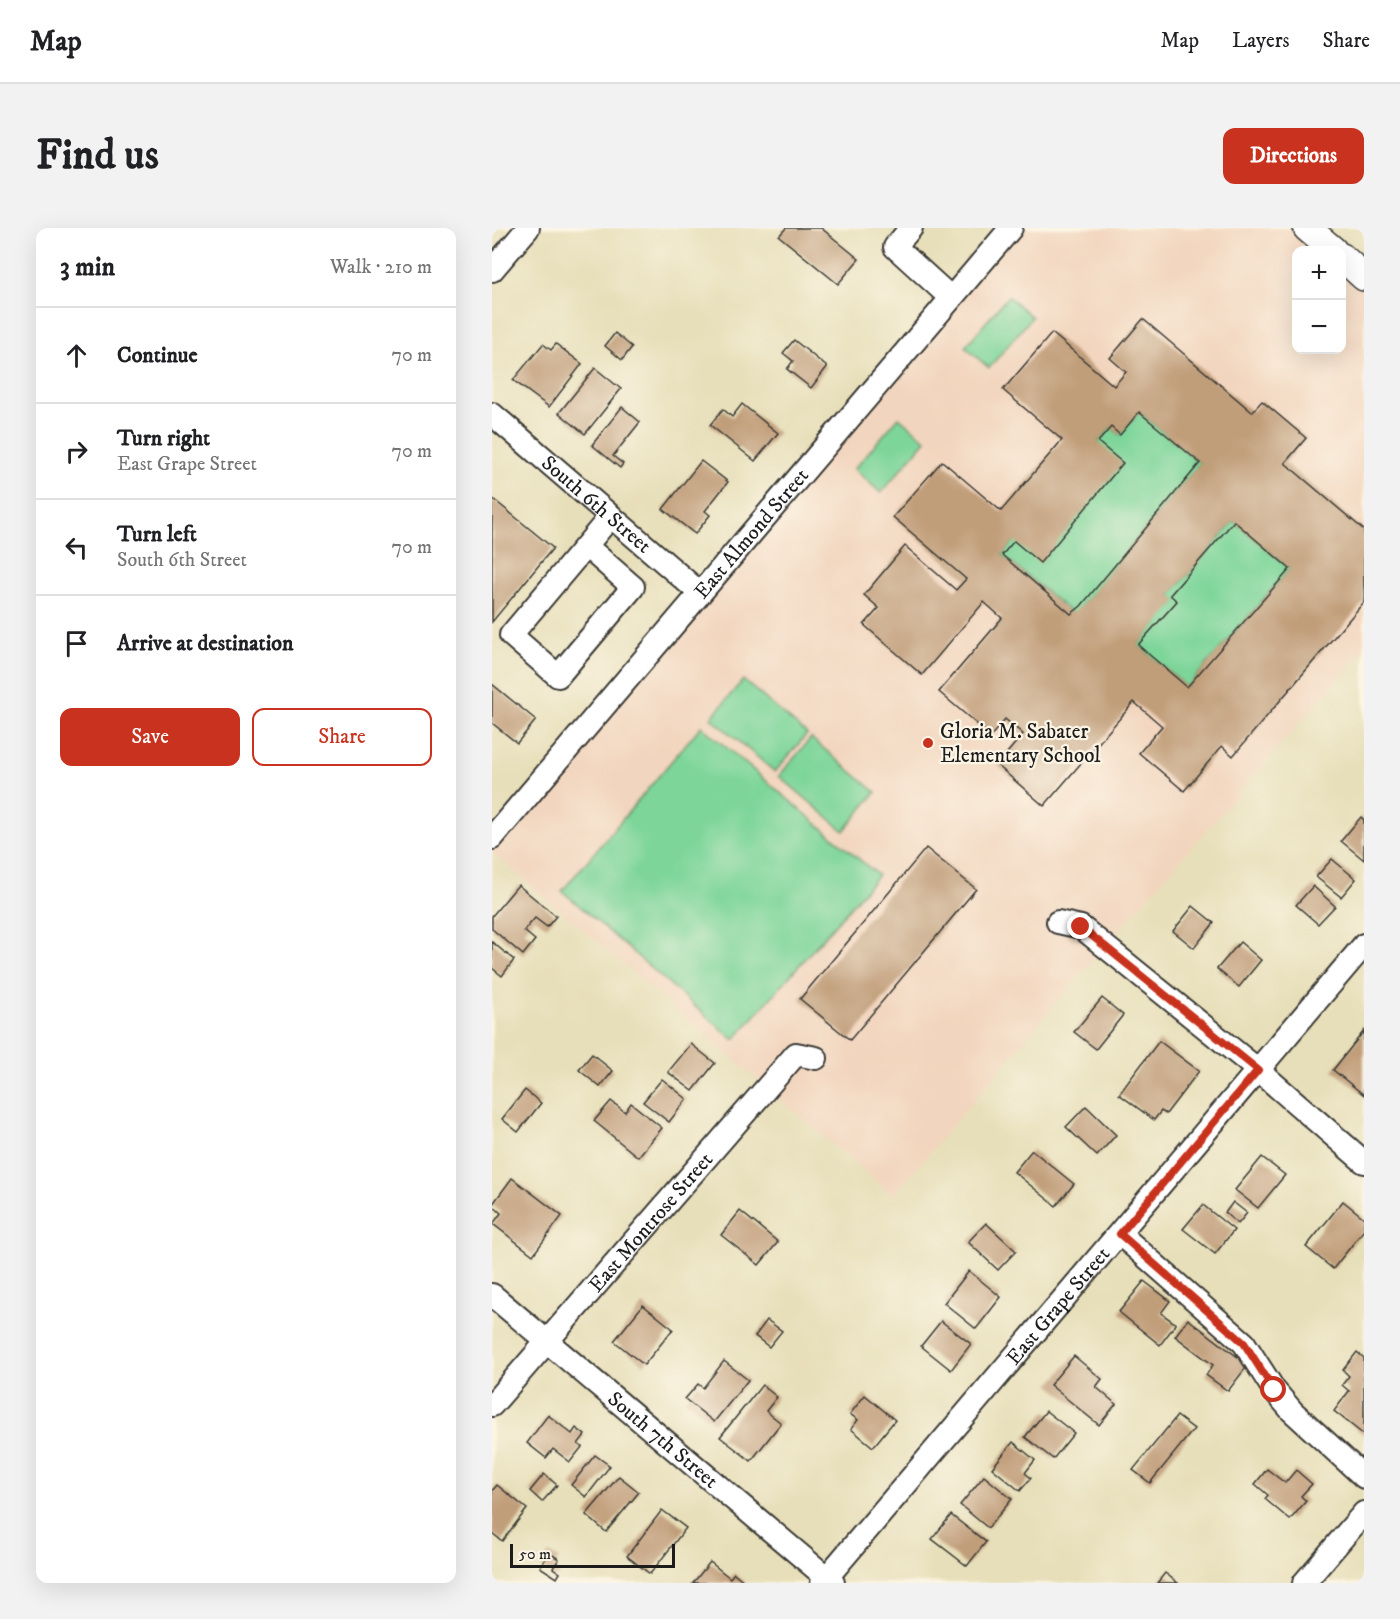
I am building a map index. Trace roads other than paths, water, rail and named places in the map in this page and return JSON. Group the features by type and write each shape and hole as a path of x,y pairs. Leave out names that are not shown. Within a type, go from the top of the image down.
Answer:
{"main road":[{"path":"1307,228 1328,246"},
{"path":"1346,261 1364,277"}],"street":[{"path":"492,270 528,228"},
{"path":"911,228 895,247 951,298"},
{"name":"East Almond Street","path":"492,838 1011,228"},
{"name":"South 6th Street","path":"492,414 700,593"},
{"path":"586,546 633,587 558,676 511,635 611,516"},
{"path":"1058,922 1081,927 1258,1070 1364,1162"},
{"name":"East Grape Street","path":"827,1581 1364,945"},
{"name":"East Montrose Street","path":"492,1405 796,1054 816,1058"},
{"path":"1120,1234 1244,1343 1274,1390 1364,1478"},
{"name":"South 7th Street","path":"492,1295 827,1581"},
{"path":"1304,1583 1364,1513"}],"place":[{"name":"Gloria M. Sabater Elementary School","path":"928,743"}]}
